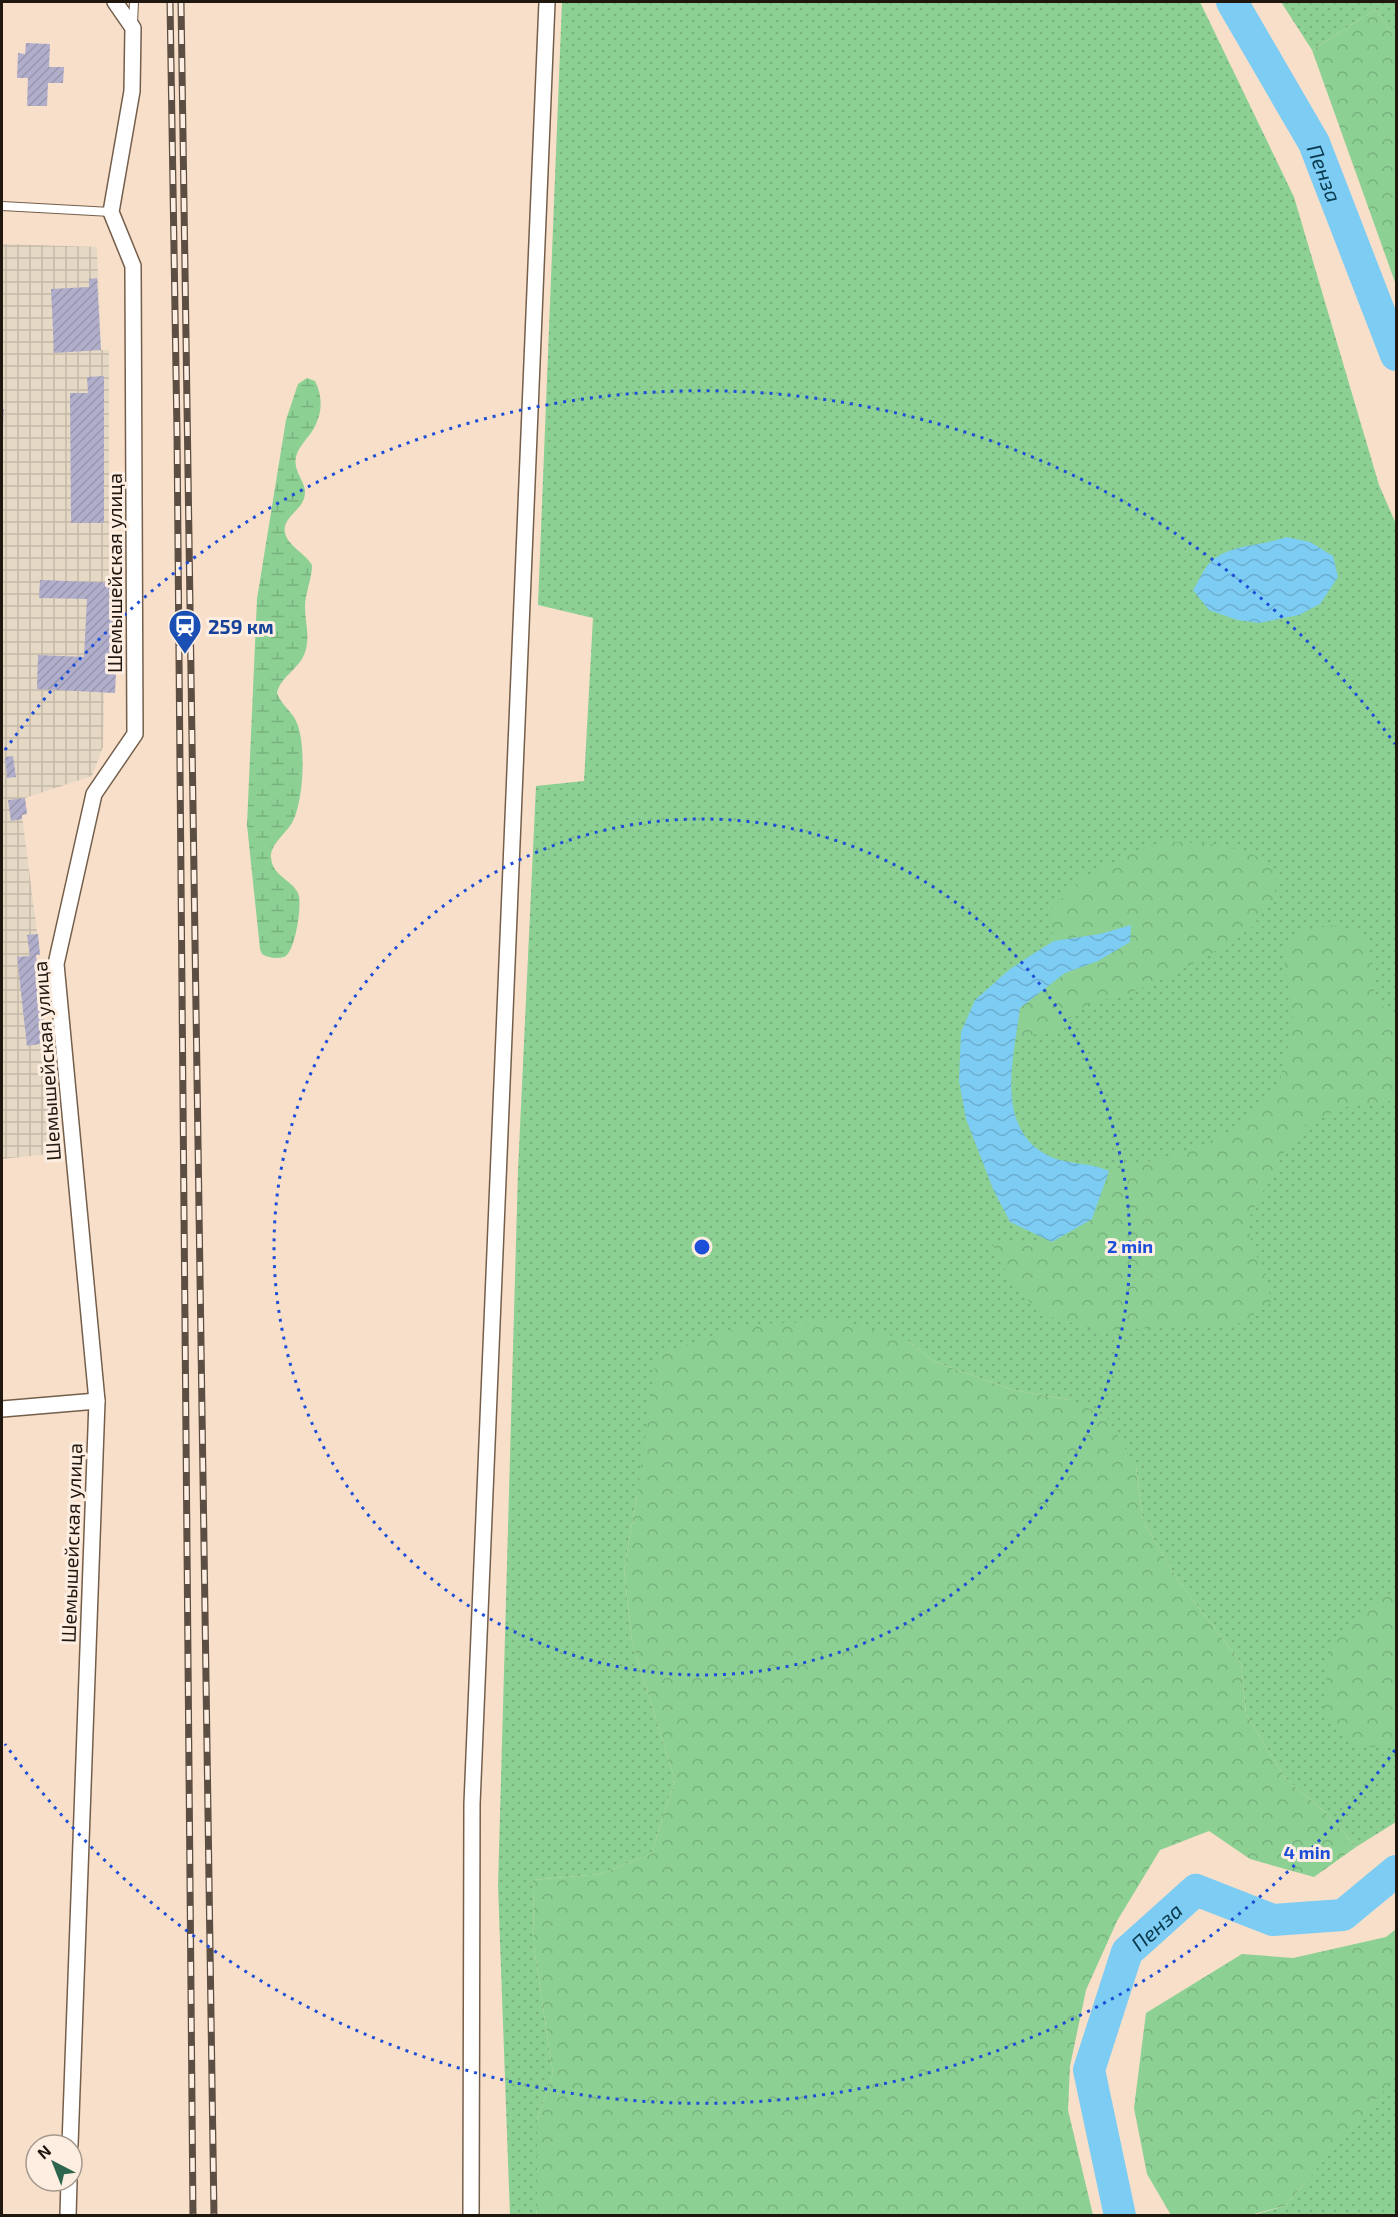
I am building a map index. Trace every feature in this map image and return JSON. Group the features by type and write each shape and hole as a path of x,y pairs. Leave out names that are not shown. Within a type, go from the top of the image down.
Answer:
{"street":[{"path":"111,212 132,91 133,28 115,2"},
{"path":"471,2216 472,1804 547,2"},
{"name":"Шемышейская улица","path":"70,2133 97,1401 56,964 94,794 135,734 133,266 111,212"},
{"path":"2,1409 97,1401"},
{"path":"68,2216 69,2193"}],"lane":[{"path":"133,28 134,2"},
{"path":"2,207 111,212"}],"shaded area":[{"path":"2,244 97,247 101,350 109,350 109,582 120,583 115,693 104,693 103,747 92,776 25,798 22,815 40,955 36,955 60,1153 2,1159"}],"green space":[{"path":"562,2 1200,2 1294,197 1379,485 1396,524 1396,1822 1356,1847 1327,1814 1286,1779 1246,1714 1241,1663 1177,1579 1143,1521 1136,1467 1069,1400 1013,1390 933,1361 908,1341 637,1496 624,1569 632,1642 675,1780 651,1854 600,1874 533,1880 534,1947 553,2074 537,2120 536,2215 510,2216 498,1886 518,1170 536,786 584,781 593,618 538,605"},
{"path":"1281,2 1396,2 1396,40 1376,9 1312,50"},
{"path":"1376,9 1396,40 1396,285 1312,50"},
{"path":"307,378 315,381 321,401 315,427 296,457 295,463 305,495 301,505 288,520 285,533 290,542 312,565 305,602 307,643 301,660 282,683 277,693 295,719 299,729 302,756 301,786 292,823 271,853 275,869 298,893 299,907 292,947 284,957 276,958 262,954 260,949 247,825 257,599 286,420 298,384"},
{"path":"1163,841 1222,845 1256,856 1277,875 1274,899 1250,929 1172,975 1116,999 1098,1000 1083,1007 1052,1033 1017,1036 1020,1007 1065,973 1098,960 1131,926 1100,934 1054,941 1049,912 1082,878 1121,858"},
{"path":"1330,925 1364,935 1372,963 1375,1001 1396,1016 1396,1103 1389,1101 1352,1105 1308,1122 1287,1147 1247,1221 1253,1249 1266,1274 1271,1303 1241,1323 1100,1331 1048,1316 1026,1299 1004,1268 992,1243 1052,1242 1104,1188 1109,1171 1190,1151 1236,1128 1277,1092 1293,1014 1284,962 1289,935"},
{"path":"845,1321 908,1341 933,1361 1013,1390 1069,1400 1106,1416 1136,1467 1143,1521 1177,1579 1241,1663 1246,1714 1286,1779 1327,1814 1356,1847 1314,1877 1250,1859 1209,1831 1160,1850 1117,1921 1086,1990 1070,2066 1068,2110 1093,2215 536,2215 537,2120 553,2074 534,1947 533,1880 600,1874 651,1854 675,1780 632,1642 624,1569 657,1354 753,1324"},
{"path":"1396,1593 1396,1748 1359,1746 1323,1711 1330,1642 1388,1594"},
{"path":"1396,1929 1396,2076 1285,2206 1250,2215 1171,2215 1147,2174 1134,2108 1146,2013 1242,1954 1293,1958 1386,1937"},
{"path":"1396,2075 1396,2215 1250,2216 1285,2206"}],"water":[{"path":"1286,537 1310,542 1333,556 1338,577 1320,604 1299,615 1259,623 1237,620 1209,610 1193,590 1208,565 1222,554 1240,547"},
{"path":"1131,925 1130,942 1098,961 1065,973 1020,1008 1011,1089 1020,1127 1030,1143 1047,1155 1109,1171 1092,1219 1052,1242 1010,1222 993,1189 966,1119 959,1081 961,1032 975,1000 1010,969 1036,952 1054,941 1100,934"}],"building":[{"path":"26,43 50,44 49,67 64,67 63,83 48,83 47,106 27,106 28,78 17,78 18,53 25,54"},
{"path":"97,278 101,350 54,353 51,289 89,287 89,279"},
{"path":"104,376 104,523 71,523 70,393 88,393 87,377"},
{"path":"2,409 4,409 3,426 2,426"},
{"path":"40,580 120,583 115,693 37,689 38,655 84,657 87,599 39,598"},
{"path":"13,756 16,777 7,778 5,757"},
{"path":"25,798 27,814 22,815 22,819 11,821 8,800"},
{"path":"38,934 40,955 36,955 46,1043 27,1046 17,957 30,956 27,935"}],"waterway":[{"name":"Пенза","path":"1232,2 1314,143 1396,355"},
{"name":"Пенза","path":"1120,2216 1089,2070 1127,1952 1196,1890 1273,1920 1343,1915 1396,1871"}],"railway":[{"path":"170,2 177,433 193,2216"},
{"path":"181,2 214,2216"}],"place":[{"name":"259 км","path":"185,655"}]}
